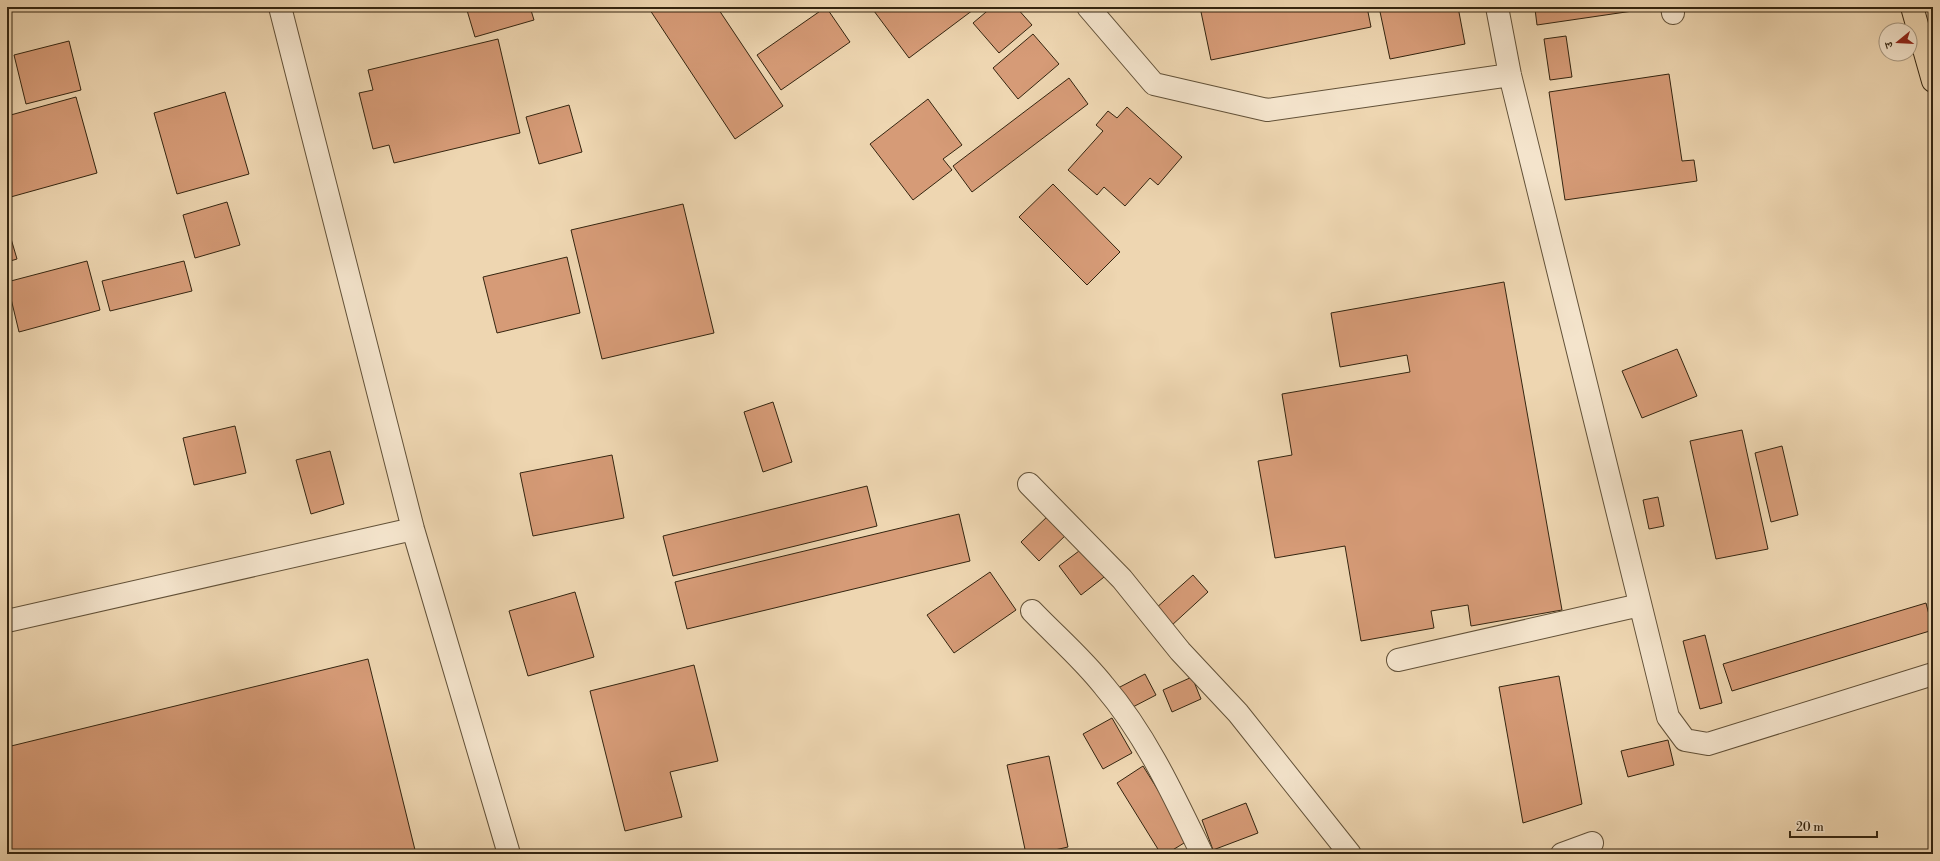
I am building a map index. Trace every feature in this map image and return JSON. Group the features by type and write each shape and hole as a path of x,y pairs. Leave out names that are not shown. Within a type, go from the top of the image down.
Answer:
{"main road":[{"path":"1912,7 1933,81"}],"street":[{"path":"280,7 413,529 509,854"},
{"path":"1088,7 1154,84 1267,110 1510,75"},
{"path":"1497,7 1510,75 1668,717 1685,740 1708,744 1933,674"},
{"path":"1029,484 1122,579 1180,651 1238,713 1350,854"},
{"path":"7,620 413,529"},
{"path":"1398,660 1640,605"},
{"path":"1032,612 1104,685 1136,728 1174,796 1202,854"},
{"path":"1562,854 1592,843"}],"building":[{"path":"466,7 530,7 534,20 475,37"},
{"path":"648,7 717,7 783,106 735,139"},
{"path":"826,7 850,42 781,90 757,55"},
{"path":"871,7 977,7 909,58"},
{"path":"992,7 1016,7 1032,25 999,53 973,23"},
{"path":"1200,7 1367,7 1371,27 1211,60"},
{"path":"1379,7 1458,7 1465,44 1390,59"},
{"path":"1548,7 1660,7 1537,25 1535,9"},
{"path":"1033,34 1059,64 1018,99 993,68"},
{"path":"1566,36 1572,77 1550,80 1544,39"},
{"path":"498,39 520,133 394,163 389,145 373,149 359,93 373,90 368,70"},
{"path":"69,41 81,90 26,104 14,55"},
{"path":"1669,74 1682,161 1694,160 1697,181 1565,200 1549,92"},
{"path":"1069,78 1088,104 972,192 953,166"},
{"path":"225,92 249,174 177,194 154,113"},
{"path":"76,97 97,173 7,198 7,116"},
{"path":"928,99 962,145 943,159 952,170 913,200 870,144"},
{"path":"569,105 582,152 539,164 526,117"},
{"path":"1127,107 1182,157 1158,185 1150,178 1125,206 1104,187 1097,195 1068,170 1103,131 1096,125 1108,111 1117,118"},
{"path":"1053,184 1120,252 1087,285 1019,217"},
{"path":"227,202 240,245 195,258 183,215"},
{"path":"683,204 714,333 602,359 571,230"},
{"path":"7,225 17,259 7,262"},
{"path":"567,257 580,313 497,333 483,277"},
{"path":"87,261 100,310 19,332 7,282"},
{"path":"184,261 192,291 110,311 102,281"},
{"path":"1504,282 1562,610 1471,626 1468,605 1431,611 1434,628 1361,641 1345,546 1275,558 1258,461 1292,455 1282,394 1410,372 1407,355 1340,367 1331,313"},
{"path":"1677,349 1697,396 1642,418 1622,371"},
{"path":"773,402 792,462 763,472 744,412"},
{"path":"235,426 246,473 194,485 183,438"},
{"path":"1742,430 1768,549 1716,559 1690,441"},
{"path":"1782,446 1798,515 1771,522 1755,453"},
{"path":"330,451 344,504 311,514 296,460"},
{"path":"612,455 624,518 533,536 520,473"},
{"path":"867,486 877,526 673,576 663,536"},
{"path":"1658,497 1664,526 1649,529 1643,500"},
{"path":"1051,513 1069,532 1039,561 1021,542"},
{"path":"959,514 970,561 687,629 675,582"},
{"path":"1087,545 1108,574 1081,595 1059,566"},
{"path":"990,572 1016,610 954,653 927,615"},
{"path":"1193,575 1208,592 1171,626 1155,609"},
{"path":"575,592 594,657 528,676 509,611"},
{"path":"1926,603 1933,630 1732,691 1723,664"},
{"path":"1705,635 1722,703 1700,709 1683,641"},
{"path":"368,659 416,854 7,854 7,747"},
{"path":"694,665 718,761 670,772 682,817 625,831 590,691"},
{"path":"1145,674 1156,695 1129,709 1118,688"},
{"path":"1559,676 1582,804 1523,823 1499,687"},
{"path":"1192,677 1201,699 1172,712 1163,690"},
{"path":"1112,718 1132,753 1103,769 1083,734"},
{"path":"1668,740 1674,765 1628,777 1621,751"},
{"path":"1049,756 1068,847 1037,854 1026,854 1007,765"},
{"path":"1143,766 1189,840 1166,854 1161,854 1117,783"},
{"path":"1246,803 1258,833 1213,850 1202,820"}]}
